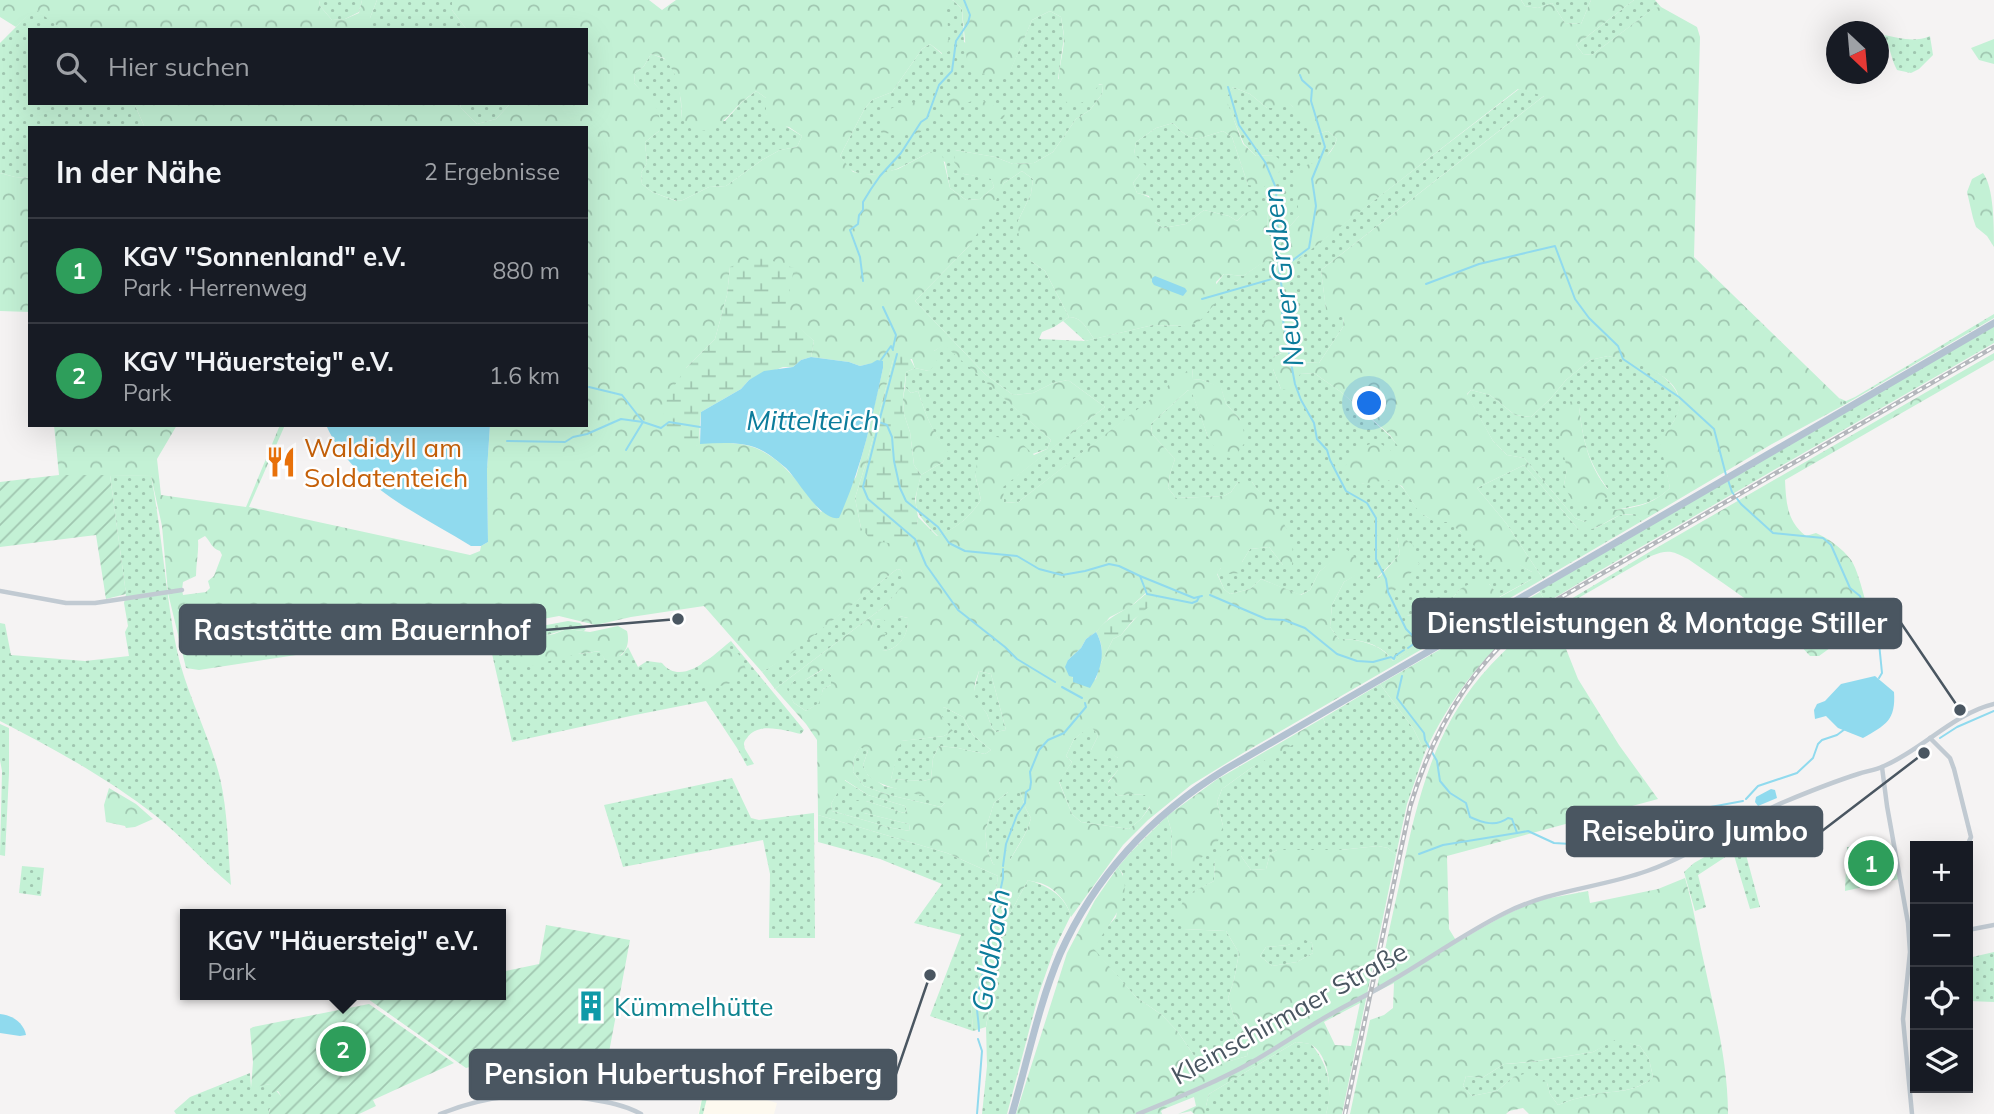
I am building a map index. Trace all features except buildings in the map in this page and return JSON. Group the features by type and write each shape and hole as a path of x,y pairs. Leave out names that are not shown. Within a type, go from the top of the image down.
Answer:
{"main road":[{"path":"1012,1114 1049,985 1074,926 1110,870 1164,812 1226,769 1994,323"}],"street":[{"path":"0,591 66,603 95,603 182,590"},
{"name":"Kleinschirmaer Straße","path":"1138,1114 1244,1066 1501,915 1528,902 1626,879 1651,870 1784,803 1882,767 1973,712 1994,704"},
{"path":"1930,738 1950,758 1971,837 1969,841"},
{"path":"1882,767 1910,928"},
{"path":"1973,929 1994,925"},
{"path":"1910,954 1903,1019 1912,1114"},
{"path":"440,1114 480,1100 528,1094 597,1100 626,1107 641,1114"}],"shaded area":[{"path":"705,1082 777,1103 774,1114 698,1114"}],"green space":[{"path":"0,0 319,0 320,6 332,20 345,19 359,13 362,0 377,0 370,18 370,28 60,28 35,9 16,27 0,17"},
{"path":"319,0 362,0 359,12 345,19 332,20 320,6"},
{"path":"377,0 452,0 452,10 466,28 370,28 370,18"},
{"path":"452,0 649,0 662,10 676,0 953,0 1521,0 1525,6 1538,8 1552,3 1565,23 1581,24 1591,0 1634,0 1576,45 1583,54 1592,55 1654,8 1661,7 1697,27 1700,37 1694,257 1844,405 1642,521 1635,514 1624,514 1595,528 1579,530 1524,465 1477,488 1506,523 1543,579 1191,785 1148,820 1123,845 1071,917 1065,903 1054,890 1028,880 1006,921 986,1027 973,1031 971,1003 987,950 998,876 947,853 818,815 817,740 775,689 885,606 906,581 901,570 897,569 784,659 762,672 704,606 596,625 559,616 456,635 454,611 325,626 322,651 199,670 186,668 168,593 162,526 151,476 59,475 54,427 176,427 157,459 161,495 246,507 279,427 284,427 249,507 470,555 480,551 481,546 488,542 487,470 490,427 588,427 588,126 144,126 135,105 460,105 477,124 496,119 509,105 588,105 588,28 466,28 452,10","holes":["953,0 962,9 967,62 982,74 996,76 1010,72 1032,20 1050,11 1061,17 1063,28 1059,83 1064,99 1071,107 1090,99 1099,84 1103,85 1102,94 1090,110 1076,119 1053,152 1034,163 1013,164 995,157 955,150 954,162 964,174 991,179 994,187 980,199 966,200 950,188 942,154 930,152 898,169 872,175 853,172 840,156 865,108 872,100 892,92 922,49 930,44 943,54 949,51 947,9","651,54 664,58 674,72 681,100 682,119 693,131 715,127 756,91 766,98 766,114 771,124 789,127 802,136 797,147 780,150 726,186 709,187 676,201 652,192 642,184 641,173 647,163 645,142 659,131 660,122 654,104 634,83 635,73 644,66","1233,87 1250,94 1267,108 1278,108 1287,101 1310,133 1328,131 1337,139 1327,156 1300,167 1295,181 1299,216 1291,225 1271,238 1267,234 1268,213 1259,207 1244,214 1237,221 1229,216 1204,210 1186,224 1163,228 1155,222 1154,203 1148,197 1137,193 1133,183 1140,174 1149,169 1134,154 1136,142 1156,128 1173,123 1186,135 1195,138 1223,131 1232,137 1248,185 1263,188 1277,176 1284,163 1274,155 1256,156 1243,144 1226,99","1518,89 1544,96 1321,270 1326,310 1333,317 1344,316 1343,327 1319,363 1301,362 1282,353 1273,357 1273,369 1281,389 1291,391 1300,374 1314,373 1341,392 1390,435 1399,448 1396,454 1378,442 1365,446 1350,458 1343,476 1361,484 1388,480 1402,486 1419,512 1435,522 1448,522 1496,569 1519,565 1532,572 1532,579 1500,597 1489,584 1475,581 1460,589 1447,605 1407,616 1401,633 1411,650 1393,661 1383,650 1369,644 1339,639 1330,627 1332,605 1344,582 1358,574 1358,560 1346,549 1319,572 1310,590 1301,595 1261,579 1250,589 1230,594 1224,589 1217,574 1221,568 1229,574 1240,573 1242,562 1250,549 1269,547 1283,565 1292,565 1293,552 1287,530 1252,482 1238,482 1231,492 1224,496 1176,498 1168,488 1175,459 1152,434 1151,424 1188,390 1192,393 1208,437 1219,455 1233,459 1246,441 1241,420 1226,404 1221,387 1193,379 1192,367 1017,503 1004,502 1003,487 1105,407 1068,380 1053,383 1033,393 1013,395 986,375 915,301 969,246 989,216 1004,183 1022,171 1033,179 1031,194 1018,221 1019,242 1031,261 1045,271 1069,317 1081,321 1094,339 1153,325 1184,326 1199,322 1218,300 1216,282 1224,274 1243,276 1267,260 1275,261 1277,276","730,267 814,341 811,357 860,366 873,363 883,368 856,477 821,512 786,469 760,450 738,444 700,443 699,427 697,446 686,368 715,339 727,295","944,345 1051,440 1047,449 1034,455 1017,439 996,437 980,449 975,474 981,500 962,521 937,536 918,517 917,525 861,528 855,498 893,360 912,359 915,368 929,371 937,363 934,351","1608,356 1654,371 1674,386 1679,396 1679,407 1660,442 1670,488 1658,498 1644,504 1602,513 1585,522 1575,518 1524,458 1507,455 1493,441 1467,394 1471,390 1490,395 1515,415 1531,417 1566,380 1590,360","205,536 222,555 214,576 208,581 210,588 206,592 183,595 183,582 196,576 198,540","1147,592 1140,613 1121,635 1113,639 1096,679 1083,684 1074,682 1068,660 1110,617 1130,607","899,616 908,618 907,630 902,640 893,648 882,651 886,633 871,628 875,620 883,619 889,624","823,669 831,675 831,685 823,689 819,703 806,711 794,703 787,689 795,680 805,680","979,671 991,674 1006,730 996,732 992,728 987,714 974,695","944,707 963,717 973,735 991,750 985,754 939,746 933,758 931,779 891,779 901,741 944,736 953,731 940,714","1091,726 1098,736 1091,750 1092,758 1102,761 1110,753 1118,758 1118,770 1108,783 1118,796 1145,795 1150,807 1129,829 1081,822 1072,814 1059,782 1072,762 1066,756 1074,739","860,747 868,751 863,765 873,780 945,803 941,807 889,795 864,786 853,772 854,758","845,780 868,795 905,806 907,811 904,813 866,801 852,801 851,806 864,813 909,824 910,831 832,811 831,804","1008,792 1020,792 1031,818 1022,840 1010,860 1006,860 1006,846 1003,844 996,865 987,850 985,831 994,803"]},
{"path":"953,0 962,9 964,42 1010,71 1032,20 1050,11 1061,17 1064,37 1058,79 1103,85 1102,94 1090,110 1076,119 1053,152 1034,163 1013,164 995,157 955,150 964,174 991,178 994,187 980,199 966,200 950,188 945,162 930,152 894,170 875,175 853,171 840,156 865,108 872,100 892,92 922,49 930,44 942,54 946,8"},
{"path":"1521,0 1591,0 1581,24 1565,23 1552,3 1538,8 1525,6"},
{"path":"1634,0 1655,0 1661,7 1653,9 1592,55 1583,54 1576,45"},
{"path":"35,8 60,28 28,28 28,105 135,105 144,126 28,126 28,178 0,173 0,43"},
{"path":"1889,36 1913,40 1930,36 1933,55 1911,73 1897,70 1889,48"},
{"path":"1994,39 1994,64 1979,60 1971,48"},
{"path":"651,54 666,60 674,72 679,88 682,119 725,121 756,91 766,98 766,114 802,136 797,147 780,150 726,186 709,187 683,200 677,201 652,192 642,184 641,173 647,163 645,142 659,131 641,91 634,83 635,73 644,66"},
{"path":"1233,87 1250,94 1267,108 1287,100 1316,134 1328,131 1337,139 1334,146 1325,159 1299,216 1291,225 1271,238 1267,234 1268,213 1244,214 1237,221 1229,216 1204,210 1186,224 1163,228 1155,222 1149,196 1137,193 1133,183 1140,174 1134,154 1136,142 1156,128 1173,123 1186,135 1195,138 1223,131 1232,137 1248,185 1274,155 1256,156 1244,144 1225,99"},
{"path":"962,89 1005,112 1004,119 993,119 972,101 962,105 948,119 941,114 948,96"},
{"path":"1519,89 1545,95 1321,270 1326,309 1344,316 1343,327 1319,363 1301,362 1281,353 1273,357 1273,369 1281,389 1300,374 1314,373 1341,392 1400,448 1397,454 1361,484 1385,480 1397,483 1426,516 1448,521 1461,532 1532,572 1532,579 1499,597 1489,584 1460,589 1447,605 1407,616 1412,650 1393,661 1376,646 1362,641 1339,639 1330,627 1332,605 1344,582 1358,573 1347,550 1319,572 1310,590 1300,595 1261,579 1250,589 1230,594 1224,589 1217,573 1221,568 1242,562 1250,549 1269,547 1283,565 1269,505 1252,482 1238,482 1231,492 1224,496 1176,498 1168,488 1175,459 1152,434 1151,424 1188,390 1192,392 1208,437 1241,420 1226,404 1221,388 1193,379 1192,368 1017,503 1004,502 1002,487 1105,407 1068,380 1053,383 1033,393 1013,395 986,375 915,301 969,246 1004,183 1022,171 1033,179 1031,194 1018,221 1031,261 1045,271 1069,317 1042,332 1039,339 1085,341 1153,325 1184,326 1224,274 1243,276 1266,260 1275,261 1277,275","holes":["1397,537 1419,564 1377,578 1400,554"]},
{"path":"907,102 921,104 928,114 927,124 918,135 907,131 882,134 879,125 885,111"},
{"path":"460,105 509,105 496,119 477,124"},
{"path":"0,173 28,178 28,312 0,311"},
{"path":"1983,173 1991,197 1994,247 1987,236 1976,227 1967,192 1972,179"},
{"path":"757,256 794,268 785,314 814,341 811,357 801,360 793,367 783,367 749,380 741,389 701,412 698,446 661,428 667,397 686,368 715,339 727,295 730,267"},
{"path":"1280,302 1288,317 1286,325 1269,333 1264,329 1261,315"},
{"path":"1994,314 1994,318 1844,405 1839,398 1846,401 1855,397"},
{"path":"1069,317 1081,321 1094,339 1085,341 1063,321"},
{"path":"1994,325 1994,343 1546,603 1539,590"},
{"path":"944,344 1051,440 1047,449 975,474 981,500 962,521 938,536 919,514 916,495 921,475 943,462 947,452 930,423 918,391 911,393 905,387 906,372 915,368 929,371 934,351"},
{"path":"899,350 906,351 915,368 906,372 903,399 914,465 921,475 915,499 917,525 910,537 894,544 871,540 861,528 855,498 893,360"},
{"path":"1994,353 1994,360 1785,480 1791,518 1806,536 1816,533 1830,541 1851,560 1870,619 1819,656 1810,656 1768,616 1688,559 1670,552 1651,556 1651,551"},
{"path":"1608,356 1640,363 1654,370 1673,387 1679,401 1679,409 1661,442 1670,488 1650,502 1609,512 1585,522 1575,518 1524,458 1507,455 1493,441 1467,395 1471,390 1490,395 1515,415 1531,417 1566,380 1590,360","holes":["1579,407 1591,460 1608,489 1564,485"]},
{"path":"905,387 911,393 918,391 930,423 948,452 943,462 921,475 914,465 910,432 904,414"},
{"path":"1571,401 1579,407 1585,443 1593,465 1613,495 1590,504 1573,503 1564,485 1567,468 1559,437 1558,414"},
{"path":"1524,465 1579,530 1596,528 1620,515 1636,514 1642,521 1543,579 1506,523 1477,488"},
{"path":"59,475 110,475 126,594 106,599 96,535 0,547 0,482"},
{"path":"110,475 151,476 176,646 223,791 231,885 166,824 138,802 80,765 0,721 0,623 5,624 11,655 85,661 129,656 125,632 128,626 124,603 126,594"},
{"path":"1400,535 1413,545 1419,564 1377,610 1365,609 1363,595 1400,554 1397,537"},
{"path":"1651,551 1651,556 1563,607 1554,616 1551,611"},
{"path":"897,569 901,570 907,581 885,606 775,689 762,672 784,658"},
{"path":"1154,591 1157,600 1133,620 1121,635 1113,639 1099,667 1102,650 1096,632 1111,618"},
{"path":"1540,592 1546,603 1508,635 1476,670 1449,708 1425,752 1413,728 1380,684"},
{"path":"454,611 456,635 322,651 325,626"},
{"path":"1551,611 1578,679 1619,745 1658,799 1447,856 1449,929 1457,942 1503,916 1545,899 1588,891 1590,903 1658,889 1685,878 1720,1036 1728,1114 1529,1114 1523,1108 1506,1114 1350,1114 1370,1020 1393,1008 1394,983 1376,992 1413,823 1428,771 1464,698 1497,658","holes":["1615,1040 1640,1046 1649,1059 1653,1077 1629,1090 1590,1095 1558,1105 1550,1094 1547,1083 1531,1072 1513,1077 1497,1091 1472,1096 1463,1086 1466,1076 1482,1078 1504,1064 1593,1052"]},
{"path":"899,616 908,618 905,636 898,645 882,651 882,644 871,628 875,620"},
{"path":"568,621 580,623 586,629 567,629 541,637 579,654 601,651 605,660 622,655 628,647 638,667 647,661 662,663 670,670 688,671 707,661 731,641 804,730 801,734 765,728 752,733 745,740 744,746 754,764 747,766 706,701 512,742 488,636"},
{"path":"618,626 627,631 628,643 621,655 611,659 605,660 600,651 526,667 516,655 515,645 522,640 567,629 590,632"},
{"path":"727,649 740,656 746,670 726,685 701,683 702,663"},
{"path":"824,669 831,675 831,685 823,689 820,703 806,711 794,703 786,689 795,680 805,680"},
{"path":"979,671 991,674 1006,730 996,732 992,728 987,714 973,695"},
{"path":"1380,684 1413,728 1425,752 1407,804 1396,855 1388,848 1378,846 1340,850 1277,850 1270,854 1266,869 1251,870 1241,856 1215,860 1214,881 1187,895 1184,929 1226,931 1239,953 1228,998 1235,1019 1251,1039 1247,1056 1203,1069 1178,1032 1162,1015 1136,997 1093,949 1101,934 1116,917 1123,874 1118,867 1167,816 1172,833 1171,859 1223,826 1217,802 1222,789 1325,723 1323,718"},
{"path":"944,707 963,717 973,735 991,750 985,754 939,746 933,758 931,779 891,779 900,741 944,736 952,731 939,713"},
{"path":"1323,718 1325,723 1321,729 1251,768 1222,789 1217,802 1223,826 1218,841 1190,869 1179,872 1171,859 1172,833 1167,816 1216,780"},
{"path":"0,724 9,728 5,856 0,855"},
{"path":"1091,725 1098,736 1091,750 1110,752 1118,758 1118,770 1108,782 1118,796 1146,795 1150,806 1141,819 1129,829 1081,822 1072,814 1059,781 1072,762 1066,756 1074,739"},
{"path":"860,746 868,751 863,765 868,775 884,786 946,802 941,807 889,795 864,786 853,772 854,758"},
{"path":"732,778 751,818 759,820 814,813 815,938 769,938 770,874 763,840 623,867 604,805"},
{"path":"844,780 868,795 905,806 907,811 904,813 866,801 864,813 909,824 910,831 832,811 831,804"},
{"path":"109,788 136,804 153,819 126,828 106,822 104,805"},
{"path":"1008,792 1020,792 1031,818 1010,860 1006,860 1006,847 997,866 993,864 987,850 985,831 994,803"},
{"path":"818,815 947,853 998,876 987,950 971,1003 973,1031 930,1016 961,935 914,923 942,884 880,859 818,842"},
{"path":"1741,836 1760,907 1750,909 1733,852 1698,875 1706,907 1695,911 1684,872 1694,863"},
{"path":"1891,844 1899,879 1845,891 1847,847"},
{"path":"1378,846 1388,848 1396,855 1342,1114 1326,1114 1328,1077 1318,1051 1310,1044 1296,1042 1209,1094 1206,1114 1194,1114 1191,1111 1178,1114 1196,1106 1194,1097 1164,1109 1162,1114 1016,1114 1067,953 1095,900 1118,867 1125,889 1123,899 1094,949 1136,997 1162,1015 1178,1032 1203,1069 1247,1056 1251,1039 1235,1019 1228,998 1239,953 1226,931 1184,929 1176,916 1186,895 1214,881 1215,860 1232,848 1251,870 1266,869 1270,854 1277,850 1340,850","holes":["1303,939 1312,943 1313,953 1297,962 1272,966 1260,956 1266,947 1288,945","1360,1003 1351,1046 1335,1045 1324,1022"]},
{"path":"22,866 44,868 41,896 19,893"},
{"path":"1028,880 1054,892 1071,915 1054,950 1039,993 1007,1114 982,1114 987,1066 986,1027 996,968 1006,921"},
{"path":"546,925 630,940 607,1063 534,1052 466,1068 369,1000 506,1000 506,971 539,964"},
{"path":"1303,938 1312,943 1313,953 1297,962 1272,966 1260,956 1266,947 1288,945"},
{"path":"1994,952 1994,1002 1973,1001 1973,957"},
{"path":"369,1004 454,1063 373,1100 376,1106 359,1114 269,1114 271,1100 281,1096 278,1091 272,1093 270,1084 251,1088 253,1062 250,1029"},
{"path":"1615,1039 1640,1046 1649,1059 1653,1077 1635,1088 1590,1095 1558,1105 1550,1094 1547,1083 1513,1077 1497,1091 1472,1096 1463,1086 1466,1076 1482,1078 1504,1064 1593,1052"},
{"path":"1296,1042 1311,1044 1322,1059 1329,1086 1326,1114 1206,1114 1209,1094"},
{"path":"250,1073 251,1087 270,1084 281,1096 269,1110 269,1114 176,1114 174,1111 190,1097"},
{"path":"705,1084 733,1094 734,1099 732,1096 709,1090 703,1114 699,1114"}],"water":[{"path":"1155,276 1187,291 1183,296 1154,285 1152,278"},
{"name":"Mittelteich","path":"811,357 860,366 877,360 883,361 865,444 839,518 832,517 817,507 786,468 762,451 738,444 700,444 701,412 741,389 749,380 764,371 793,367 801,360"},
{"path":"327,427 490,427 487,470 488,542 481,546 471,546 409,509 370,481 338,446"},
{"path":"1096,632 1102,654 1097,675 1090,688 1073,682 1073,677 1069,676 1065,667 1086,639"},
{"path":"1875,676 1894,692 1891,715 1878,729 1863,738 1838,728 1826,716 1815,719 1814,710 1817,704 1825,701 1841,684"},
{"path":"1771,789 1775,790 1777,798 1758,806 1756,797"},
{"path":"0,1014 17,1020 26,1035 0,1033"}],"waterway":[{"path":"863,281 860,257 850,230 858,224 863,202 871,189 901,153 921,122 927,118 939,85 952,71 956,41 970,15 964,0"},
{"path":"1281,269 1309,248 1316,206 1312,179 1325,147 1311,101 1312,89 1300,75"},
{"name":"Neuer Graben","path":"1228,87 1239,125 1265,162 1276,188 1282,315 1295,384 1314,423 1317,439 1327,450 1346,491 1367,503 1376,518 1376,559 1406,629 1415,638 1415,643 1408,648"},
{"path":"1426,284 1479,264 1555,246 1575,299 1589,318 1618,346 1623,359 1679,397 1714,429 1726,475"},
{"path":"1202,299 1279,277"},
{"path":"883,307 896,335 893,348"},
{"path":"881,360 891,346 893,350"},
{"path":"897,354 879,422 887,425 892,437 894,461 906,501 938,527 949,543 965,551 1017,556 1039,569 1062,575 1109,564 1119,566 1194,598 1202,596"},
{"path":"589,387 622,395 643,422 626,450"},
{"path":"507,441 565,442 621,419 661,428 669,422 700,427"},
{"name":"Goldbach","path":"879,423 863,487 868,499 915,539 926,565 958,610 1017,659 1055,682"},
{"path":"1728,480 1732,492 1741,504 1773,533 1823,538 1831,545 1850,588 1860,596 1879,643 1882,673 1879,678"},
{"path":"1140,576 1147,594 1192,603 1199,597"},
{"path":"1210,595 1266,619 1284,620 1305,628 1337,654 1357,661 1373,662 1391,657 1394,659 1404,650"},
{"path":"1402,676 1397,698 1424,733 1437,761 1440,781 1450,793 1466,803 1470,817 1480,821 1494,823 1512,819 1517,833 1528,831 1554,843 1571,844 1621,836 1662,816 1743,801"},
{"name":"Goldbach","path":"1062,687 1082,698"},
{"name":"Goldbach","path":"1003,866 1006,844 1017,815 1025,803 1026,792 1030,789 1030,772 1039,750 1048,740 1064,733 1086,707 1085,703"},
{"path":"1940,738 1957,727 1994,711"},
{"path":"1746,799 1758,786 1797,773 1813,758 1822,740 1845,729"},
{"path":"1419,854 1443,845 1517,833"},
{"name":"Goldbach","path":"979,1031 977,997 1003,869"},
{"name":"Goldbach","path":"977,1114 982,1051 978,1039"}],"railway":[{"path":"1345,1114 1410,807 1438,735 1450,712 1479,670 1515,632 1558,599 1994,347"}],"place":[{"name":"Waldidyll am Soldatenteich","path":"281,462"},
{"name":"Raststätte am Bauernhof","path":"678,619"},
{"name":"Dienstleistungen & Montage Stiller","path":"1960,710"},
{"name":"Reisebüro Jumbo","path":"1924,753"},
{"name":"KGV \"Sonnenland\" e.V.","path":"1871,863"},
{"name":"Pension Hubertushof Freiberg","path":"930,975"},
{"name":"Kümmelhütte","path":"591,1006"},
{"name":"KGV \"Häuersteig\" e.V.","path":"343,1049"}]}
